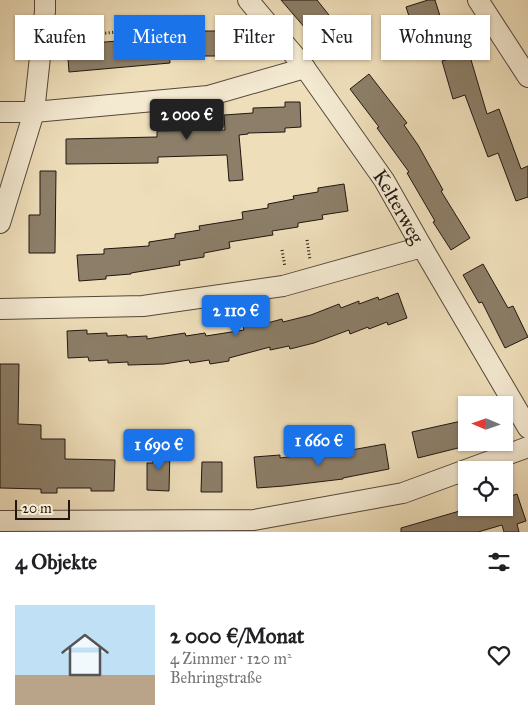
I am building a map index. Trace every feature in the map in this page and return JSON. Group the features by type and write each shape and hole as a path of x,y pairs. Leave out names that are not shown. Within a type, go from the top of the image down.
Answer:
{"street":[{"path":"45,0 45,15"},
{"name":"Kelterweg","path":"248,0 305,68 384,180 528,428"},
{"path":"478,0 528,76"},
{"path":"0,223 34,112 40,60"},
{"path":"0,112 34,112 208,96 305,68"},
{"path":"0,309 143,306 276,288 422,247"},
{"path":"0,521 254,520 403,493 528,447"}],"building":[{"path":"281,0 317,0 329,15 303,15 303,26"},
{"path":"428,0 435,0 440,15 409,15 406,7"},
{"path":"205,31 215,31 215,56 205,56"},
{"path":"114,41 114,60 170,60 170,63 69,72 68,60 104,60 104,42"},
{"path":"471,60 487,114 499,109 521,169 528,166 528,197 516,201 498,153 488,157 465,95 453,99 442,61"},
{"path":"369,74 407,123 404,125 418,145 443,190 441,191 470,238 451,250 433,222 435,221 407,173 409,172 377,128 379,127 350,89"},
{"path":"285,102 300,102 301,127 285,128 285,132 239,135 243,180 229,181 227,155 158,157 158,163 66,164 66,139 157,137 157,131 225,130 224,115 253,113 253,108 285,107"},
{"path":"40,171 56,171 55,253 29,253 29,215 40,215"},
{"path":"344,184 348,211 322,215 323,219 298,223 298,227 272,231 273,235 229,242 230,248 204,253 204,257 179,261 180,265 131,274 106,276 106,279 79,281 77,255 104,254 104,249 149,246 149,242 175,238 175,234 200,230 199,226 243,219 242,212 268,208 268,204 294,199 293,196 318,192 318,188"},
{"path":"483,264 508,308 513,306 528,337 505,348 482,302 479,303 463,275"},
{"path":"398,293 407,318 388,325 387,322 369,329 368,327 350,334 349,330 314,343 290,349 289,346 270,350 270,347 229,358 229,361 210,364 209,360 190,363 189,360 164,364 128,365 128,362 108,363 108,360 89,361 88,357 68,358 67,331 87,330 87,334 107,333 107,336 147,336 147,339 185,333 186,336 205,333 206,336 244,330 243,326 263,321 264,324 282,319 283,322 311,315 339,304 341,308 359,301 359,304 378,297 379,300"},
{"path":"0,364 19,364 18,424 41,425 41,439 65,439 65,459 115,460 114,491 91,491 91,488 57,488 57,493 41,493 41,489 0,488"},
{"path":"458,422 458,448 418,458 412,432"},
{"path":"385,444 389,469 343,479 257,488 254,457 280,455 280,458 340,450 340,452"},
{"path":"153,448 170,449 169,491 147,490 147,463 153,463"},
{"path":"202,462 222,462 222,492 201,492"},
{"path":"517,494 526,521 517,524 519,532 504,532 502,525 478,532 401,532 401,528 458,511 458,516 513,516 513,495"}]}
